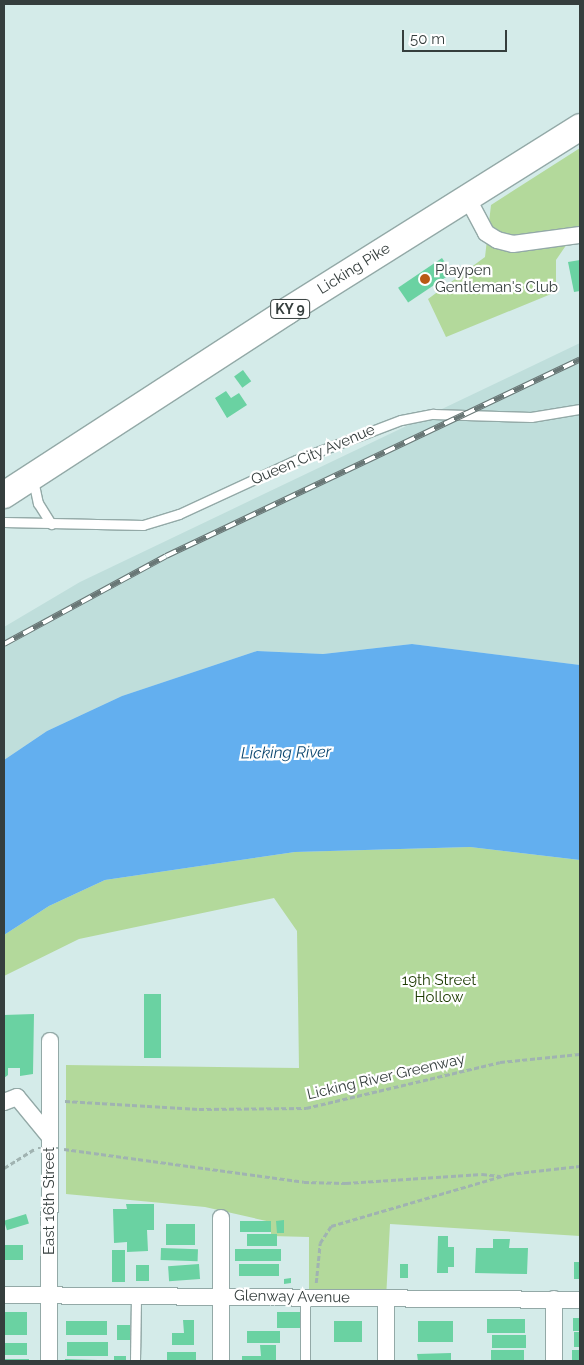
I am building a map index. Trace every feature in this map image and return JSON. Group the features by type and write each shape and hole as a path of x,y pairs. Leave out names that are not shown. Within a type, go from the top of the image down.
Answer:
{"main road":[{"name":"Licking Pike","path":"4,495 287,310 580,127"}],"street":[{"path":"468,198 486,233 497,240 513,244 580,235"},
{"name":"East 16th Street","path":"49,1361 50,1041"},
{"path":"4,1102 17,1097 49,1145"},
{"path":"221,1218 221,1361"},
{"name":"Glenway Avenue","path":"4,1295 221,1295 386,1299 580,1300"},
{"path":"386,1299 386,1361"},
{"path":"554,1299 554,1361"}],"lane":[{"name":"Queen City Avenue","path":"4,522 143,525 179,514 353,437 424,414 531,417 580,409"},
{"path":"32,477 38,503 51,524"},
{"path":"135,1361 136,1296"},
{"path":"305,1361 311,1297"}],"path":[{"name":"Licking River Greenway","path":"50,1100 200,1109 306,1108 500,1062 580,1054"},
{"path":"4,1168 49,1145 304,1182 346,1183 482,1174 500,1176"},
{"path":"311,1297 320,1243 331,1226 500,1176 580,1166"}],"shaded area":[{"path":"580,343 580,665 412,644 323,654 257,651 122,696 47,731 4,760 4,627 80,582"}],"green space":[{"path":"580,148 580,225 556,260 556,292 446,337 428,299 485,257 491,205"},
{"name":"19th Street Hollow","path":"470,847 580,860 580,1236 390,1224 386,1299 309,1291 309,1237 271,1236 271,1222 205,1207 66,1194 66,1065 299,1068 297,931 274,898 79,939 4,976 4,935 49,906 105,880 295,852"}],"water":[{"name":"Licking River","path":"412,644 580,665 580,860 470,847 295,852 105,880 49,906 4,935 4,760 47,731 122,696 257,651 323,654"}],"building":[{"name":"Playpen Gentleman's Club","path":"442,258 452,273 408,303 398,288"},
{"path":"580,260 580,291 574,292 568,262"},
{"path":"243,370 251,381 242,388 234,376"},
{"path":"226,391 231,398 239,393 247,405 227,418 215,398"},
{"path":"144,994 161,994 161,1058 144,1058"},
{"path":"34,1014 33,1074 20,1076 20,1068 8,1068 8,1075 4,1078 4,1015"},
{"path":"126,1204 154,1204 154,1230 147,1230 148,1251 127,1252 127,1242 114,1243 113,1209 127,1209"},
{"path":"26,1214 29,1224 7,1230 4,1221"},
{"path":"284,1220 284,1233 277,1233 276,1221"},
{"path":"240,1221 271,1221 271,1232 240,1232"},
{"path":"166,1224 195,1224 195,1245 166,1245"},
{"path":"247,1234 277,1234 277,1246 247,1246"},
{"path":"438,1236 448,1236 448,1247 454,1247 454,1267 448,1267 448,1273 437,1273"},
{"path":"493,1239 510,1239 509,1248 528,1248 527,1274 475,1273 476,1248 493,1248"},
{"path":"4,1245 23,1245 23,1260 4,1260"},
{"path":"161,1248 198,1249 198,1261 161,1260"},
{"path":"235,1249 281,1249 281,1261 235,1261"},
{"path":"112,1250 125,1250 125,1282 112,1282"},
{"path":"574,1262 580,1262 580,1279 574,1279"},
{"path":"199,1264 200,1279 169,1281 168,1266"},
{"path":"239,1264 279,1264 279,1276 239,1276"},
{"path":"400,1264 408,1264 408,1278 400,1278"},
{"path":"136,1265 149,1265 149,1281 136,1281"},
{"path":"291,1278 291,1283 284,1284 284,1279"},
{"path":"4,1312 27,1312 27,1335 4,1335"},
{"path":"277,1312 300,1312 300,1328 277,1328"},
{"path":"573,1318 580,1318 580,1331 573,1331"},
{"path":"487,1319 525,1319 525,1333 487,1333"},
{"path":"183,1320 194,1320 194,1345 172,1345 172,1333 184,1333"},
{"path":"66,1321 107,1321 107,1335 66,1335"},
{"path":"334,1321 362,1321 362,1342 334,1342"},
{"path":"418,1321 453,1321 453,1342 418,1342"},
{"path":"117,1325 130,1325 130,1340 117,1340"},
{"path":"247,1331 280,1331 280,1343 247,1343"},
{"path":"574,1332 580,1332 580,1347 574,1347"},
{"path":"492,1335 526,1335 526,1348 492,1348"},
{"path":"67,1342 108,1342 108,1356 67,1356"},
{"path":"4,1343 27,1343 27,1355 4,1355"},
{"path":"260,1345 276,1345 276,1361 242,1361 242,1356 261,1356"},
{"path":"491,1350 524,1350 524,1361 491,1361"},
{"path":"572,1350 580,1350 580,1361 572,1361"},
{"path":"167,1352 196,1352 196,1361 167,1361"},
{"path":"451,1353 451,1361 418,1361 417,1354"},
{"path":"114,1356 126,1356 126,1361 114,1361"},
{"path":"4,1359 29,1359 29,1361 4,1361"},
{"path":"65,1359 98,1360 98,1361 65,1361"}],"railway":[{"path":"4,644 166,556 580,359"}],"place":[{"name":"Playpen Gentleman's Club","path":"425,279"}]}
